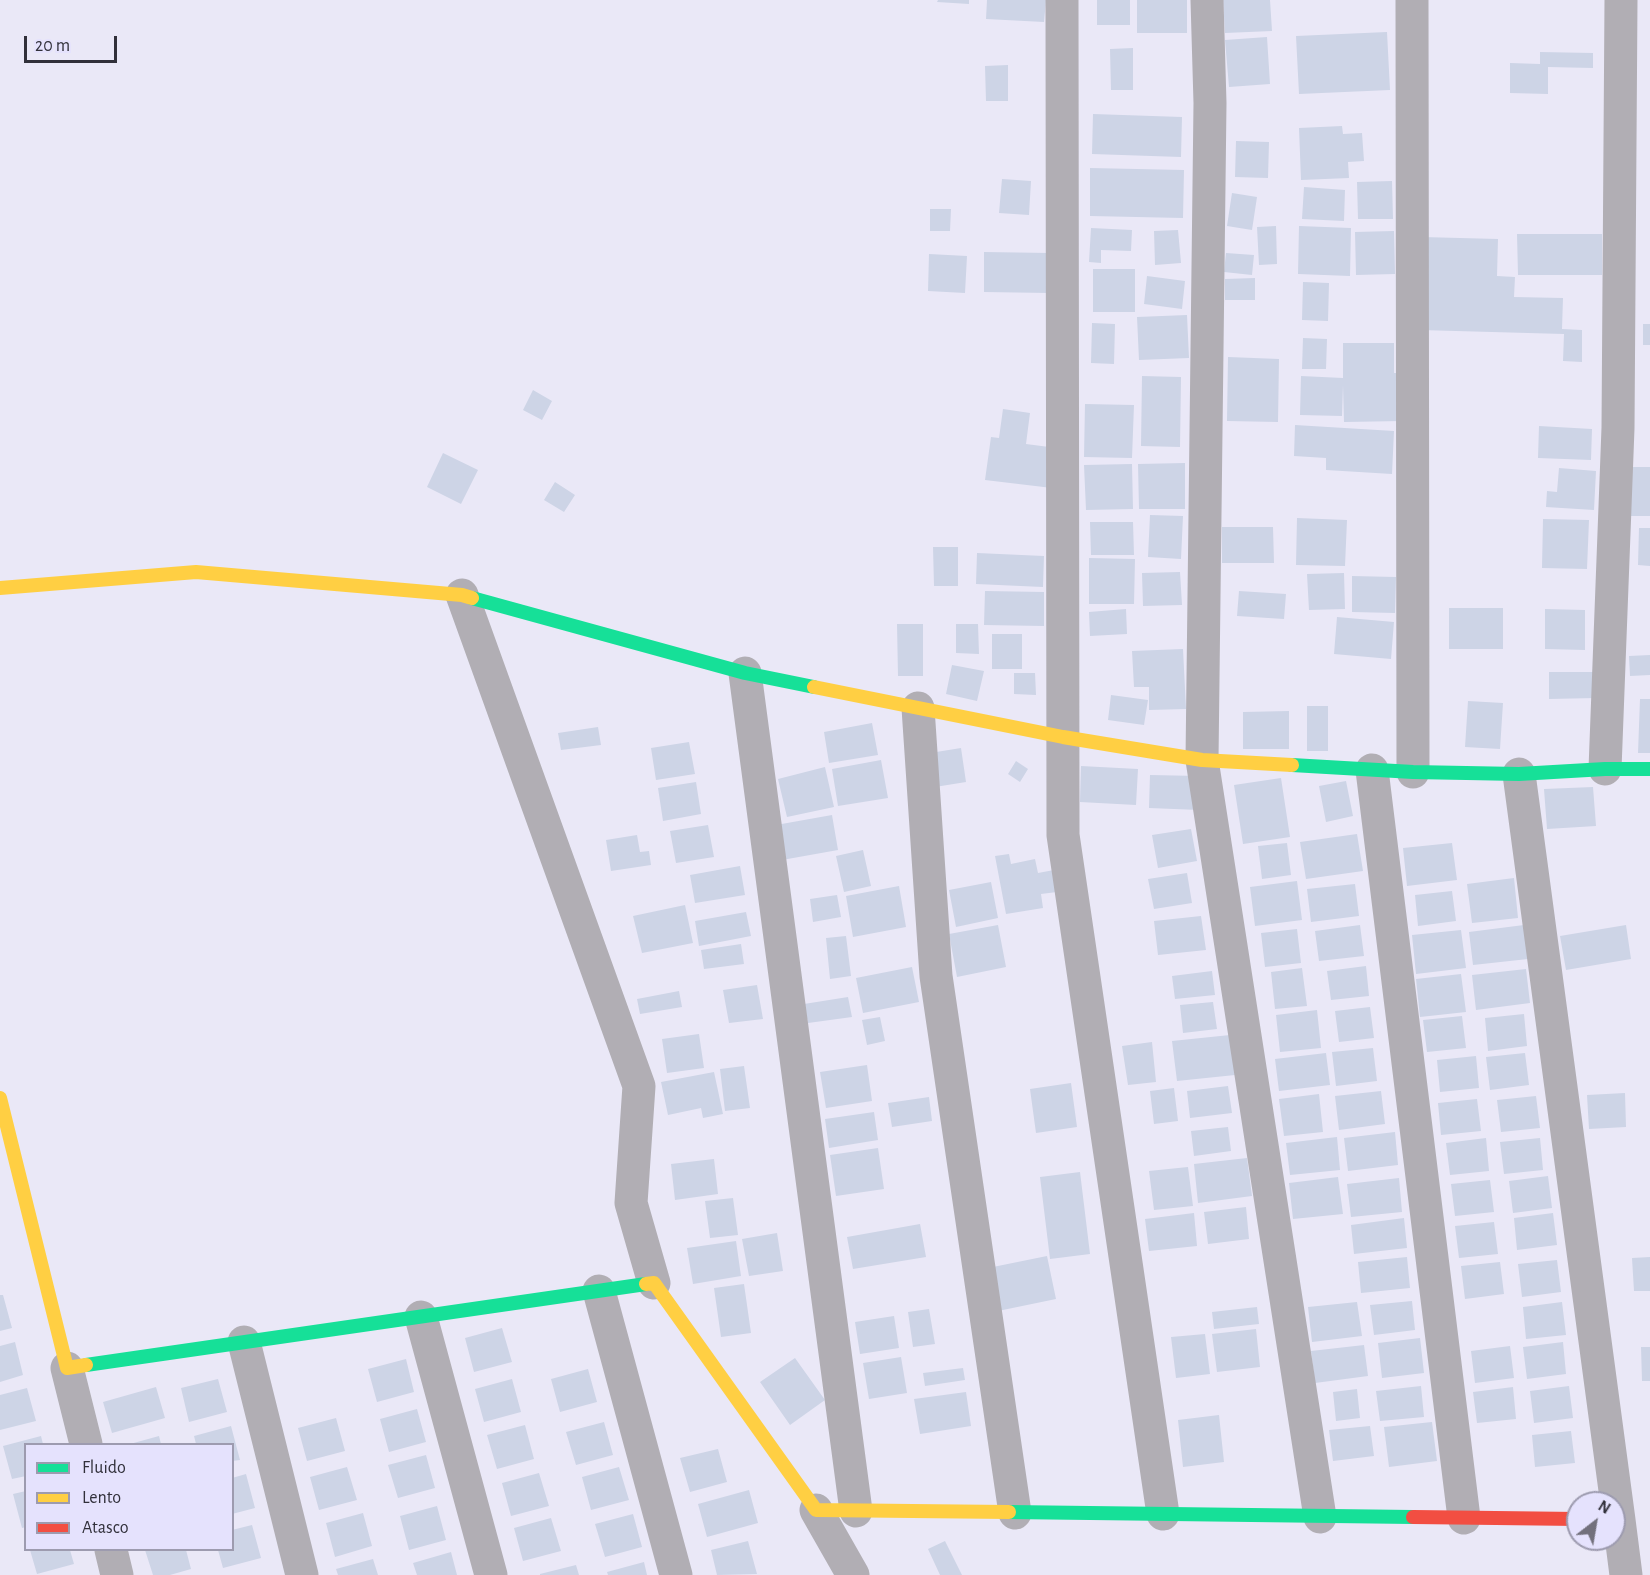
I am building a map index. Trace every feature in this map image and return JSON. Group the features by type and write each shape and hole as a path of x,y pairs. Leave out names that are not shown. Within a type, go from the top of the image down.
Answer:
{"street":[{"path":"1062,0 1064,835 1163,1514"},
{"path":"1207,0 1210,103 1202,760 1320,1517"},
{"path":"1412,0 1413,772"},
{"path":"1605,769 1618,428 1621,0"},
{"path":"0,588 196,572 462,595 745,673 1063,737 1202,760 1413,772 1519,774 1605,769 1650,770"},
{"path":"462,595 639,1086 631,1203 654,1283 816,1510 853,1575"},
{"path":"745,673 856,1511"},
{"path":"918,708 936,976 1015,1513"},
{"path":"1372,770 1464,1518"},
{"path":"1519,774 1613,1491"},
{"path":"0,1098 86,1443"},
{"path":"67,1368 654,1283"},
{"path":"599,1291 676,1575"},
{"path":"421,1317 491,1575"},
{"path":"244,1342 302,1575"},
{"path":"816,1510 1566,1519"},
{"path":"111,1551 117,1575"},
{"path":"1622,1551 1626,1575"}],"building":[{"path":"938,0 969,0 969,4 937,2"},
{"path":"987,0 1046,0 1044,22 986,19"},
{"path":"1097,0 1130,0 1130,25 1097,25"},
{"path":"1137,0 1187,0 1187,33 1137,33"},
{"path":"1223,0 1270,0 1272,31 1225,33"},
{"path":"1387,32 1390,90 1299,94 1296,36"},
{"path":"1267,37 1270,84 1229,87 1225,40"},
{"path":"1133,48 1133,90 1111,90 1110,49"},
{"path":"1540,52 1593,53 1593,68 1548,67 1548,94 1510,93 1510,63 1540,64"},
{"path":"1008,65 1008,101 986,101 985,66"},
{"path":"1093,114 1182,117 1181,157 1092,154"},
{"path":"1342,126 1343,134 1362,133 1364,161 1348,162 1349,178 1301,180 1299,128"},
{"path":"1236,141 1269,142 1268,178 1235,177"},
{"path":"1090,168 1184,170 1183,218 1090,216"},
{"path":"1002,179 1031,181 1029,215 999,213"},
{"path":"1392,181 1393,219 1358,219 1357,182"},
{"path":"1304,187 1345,190 1344,221 1302,219"},
{"path":"1232,193 1257,197 1252,230 1227,226"},
{"path":"930,209 951,209 950,231 930,231"},
{"path":"1276,226 1277,264 1259,265 1257,227"},
{"path":"1299,226 1351,228 1350,276 1298,274"},
{"path":"1091,228 1132,230 1131,251 1101,250 1101,263 1089,262"},
{"path":"1178,230 1181,263 1155,265 1154,231"},
{"path":"1394,231 1395,274 1356,275 1355,232"},
{"path":"1517,234 1602,234 1602,275 1518,275"},
{"path":"1422,237 1498,239 1497,276 1515,277 1514,297 1563,298 1562,329 1582,330 1582,362 1563,361 1564,334 1420,330"},
{"path":"984,252 1050,253 1049,293 984,292"},
{"path":"1226,253 1254,255 1252,275 1224,272"},
{"path":"929,254 967,256 965,293 928,291"},
{"path":"1093,269 1135,269 1135,312 1093,312"},
{"path":"1147,276 1185,281 1182,309 1144,304"},
{"path":"1255,278 1255,300 1225,300 1225,279"},
{"path":"1303,282 1329,283 1328,321 1302,320"},
{"path":"1187,315 1189,358 1139,360 1137,317"},
{"path":"1092,323 1115,324 1114,364 1091,363"},
{"path":"1643,324 1650,324 1650,345 1643,345"},
{"path":"1303,338 1327,339 1326,369 1302,369"},
{"path":"1343,343 1394,343 1394,373 1402,373 1402,421 1344,422 1343,385 1342,416 1300,415 1301,376 1343,378"},
{"path":"1228,357 1279,359 1278,422 1227,421"},
{"path":"1142,376 1181,377 1180,447 1141,446"},
{"path":"533,390 552,401 542,420 523,410"},
{"path":"1085,404 1134,405 1132,458 1084,457"},
{"path":"1003,409 1030,413 1026,444 1057,448 1052,488 985,480 991,437 999,438"},
{"path":"1295,425 1394,431 1392,474 1326,470 1326,458 1294,456"},
{"path":"1539,426 1592,429 1591,460 1538,458"},
{"path":"443,453 478,470 461,504 427,487"},
{"path":"1185,463 1185,509 1139,509 1138,464"},
{"path":"1132,464 1133,509 1086,510 1084,465"},
{"path":"1630,467 1650,467 1650,516 1631,516"},
{"path":"1559,468 1596,471 1594,510 1546,507 1547,491 1557,492"},
{"path":"555,482 575,495 564,512 544,500"},
{"path":"1150,515 1183,516 1181,559 1148,557"},
{"path":"1297,518 1347,520 1345,566 1296,565"},
{"path":"1543,519 1589,520 1587,569 1542,568"},
{"path":"1090,522 1133,522 1134,555 1091,555"},
{"path":"1222,527 1273,527 1274,563 1222,563"},
{"path":"1639,528 1650,528 1650,566 1638,565"},
{"path":"933,547 958,547 958,586 934,586"},
{"path":"977,553 1044,556 1043,587 976,584"},
{"path":"1089,558 1135,559 1134,604 1089,604"},
{"path":"1180,572 1182,605 1143,606 1142,573"},
{"path":"1344,573 1345,609 1309,610 1307,574"},
{"path":"1352,576 1396,577 1395,613 1352,612"},
{"path":"985,591 1044,592 1044,626 984,625"},
{"path":"1239,591 1286,594 1284,619 1237,616"},
{"path":"1449,608 1503,608 1503,649 1449,649"},
{"path":"1126,609 1127,634 1090,636 1089,612"},
{"path":"1545,609 1585,610 1585,650 1545,649"},
{"path":"1337,617 1394,622 1391,659 1334,654"},
{"path":"897,624 923,624 923,676 898,676"},
{"path":"956,624 978,624 979,654 956,653"},
{"path":"992,634 1022,634 1022,669 992,669"},
{"path":"1183,649 1186,709 1149,710 1149,687 1134,687 1132,651"},
{"path":"1650,655 1650,675 1630,676 1629,656"},
{"path":"952,665 984,671 977,701 946,694"},
{"path":"1549,672 1596,672 1596,698 1549,699"},
{"path":"1014,673 1035,673 1036,695 1014,694"},
{"path":"1111,695 1148,700 1144,725 1108,720"},
{"path":"1640,699 1650,699 1650,753 1638,753"},
{"path":"1468,701 1503,703 1500,749 1465,747"},
{"path":"1307,706 1328,706 1328,751 1307,751"},
{"path":"1289,711 1289,749 1243,749 1243,712"},
{"path":"872,723 878,755 829,763 824,732"},
{"path":"598,727 601,745 561,750 558,733"},
{"path":"689,742 695,774 656,780 651,748"},
{"path":"961,748 966,782 935,787 930,753"},
{"path":"881,760 888,798 838,806 832,769"},
{"path":"1016,761 1028,769 1020,782 1008,774"},
{"path":"1081,766 1138,769 1136,805 1080,802"},
{"path":"825,767 834,807 787,817 778,779"},
{"path":"1150,775 1199,776 1199,810 1149,808"},
{"path":"1281,778 1290,837 1243,844 1234,785"},
{"path":"1346,781 1353,816 1326,822 1319,786"},
{"path":"696,782 701,814 663,821 658,788"},
{"path":"1593,787 1596,826 1547,829 1544,789"},
{"path":"832,815 838,850 782,860 776,825"},
{"path":"708,825 714,857 676,863 670,831"},
{"path":"1191,829 1197,861 1158,868 1152,835"},
{"path":"1357,834 1363,871 1306,879 1300,842"},
{"path":"637,835 640,852 649,851 651,865 611,871 606,840"},
{"path":"1287,843 1291,875 1262,879 1258,846"},
{"path":"1452,843 1457,880 1407,886 1403,848"},
{"path":"863,850 871,886 844,892 836,856"},
{"path":"1009,854 1011,864 1035,859 1038,873 1054,870 1057,892 1041,894 1043,908 1006,914 995,856"},
{"path":"740,866 745,895 695,903 690,875"},
{"path":"1187,873 1192,903 1154,909 1148,879"},
{"path":"1514,878 1518,918 1472,923 1467,884"},
{"path":"1297,881 1302,920 1255,926 1250,887"},
{"path":"991,882 998,918 956,927 949,890"},
{"path":"1355,884 1359,916 1311,922 1307,889"},
{"path":"899,886 906,927 853,937 846,896"},
{"path":"1452,891 1456,921 1418,926 1415,895"},
{"path":"837,895 841,917 813,922 810,899"},
{"path":"685,905 693,943 642,953 633,916"},
{"path":"746,912 751,936 699,946 695,921"},
{"path":"1201,916 1206,950 1158,955 1154,921"},
{"path":"998,925 1006,967 957,977 949,934"},
{"path":"1360,925 1364,956 1319,961 1315,931"},
{"path":"1524,925 1528,959 1473,965 1469,932"},
{"path":"1626,925 1631,959 1566,970 1560,936"},
{"path":"1297,929 1301,963 1265,967 1261,933"},
{"path":"1461,930 1466,968 1416,974 1412,935"},
{"path":"846,936 851,976 830,979 826,938"},
{"path":"741,944 744,964 704,969 701,950"},
{"path":"1366,966 1369,996 1331,1000 1327,971"},
{"path":"912,967 919,1002 863,1013 856,978"},
{"path":"1302,968 1307,1006 1275,1009 1271,972"},
{"path":"1526,969 1530,1003 1476,1010 1472,975"},
{"path":"1212,971 1215,995 1175,999 1172,976"},
{"path":"1461,974 1466,1012 1420,1017 1416,979"},
{"path":"757,985 763,1019 729,1023 723,990"},
{"path":"679,991 682,1007 640,1014 637,999"},
{"path":"848,997 852,1017 808,1023 804,1004"},
{"path":"1213,1002 1217,1029 1183,1033 1180,1005"},
{"path":"1370,1007 1374,1038 1339,1042 1335,1011"},
{"path":"1317,1010 1321,1048 1280,1052 1276,1015"},
{"path":"1524,1014 1527,1046 1488,1051 1485,1018"},
{"path":"1462,1016 1466,1048 1427,1052 1423,1020"},
{"path":"880,1017 885,1041 867,1045 862,1020"},
{"path":"699,1034 704,1068 667,1073 662,1039"},
{"path":"1230,1035 1235,1075 1177,1081 1172,1041"},
{"path":"1152,1042 1156,1082 1128,1085 1122,1046"},
{"path":"1373,1048 1377,1081 1336,1086 1332,1052"},
{"path":"1326,1053 1330,1085 1279,1091 1275,1059"},
{"path":"1525,1053 1529,1085 1490,1090 1486,1057"},
{"path":"1476,1056 1479,1088 1440,1092 1437,1060"},
{"path":"867,1065 872,1101 826,1108 820,1072"},
{"path":"744,1066 750,1108 725,1111 720,1069"},
{"path":"714,1072 723,1114 703,1118 701,1108 668,1115 661,1082"},
{"path":"1071,1083 1077,1127 1036,1133 1030,1089"},
{"path":"1228,1086 1232,1113 1190,1118 1187,1091"},
{"path":"1174,1088 1178,1121 1154,1124 1150,1091"},
{"path":"1381,1091 1385,1124 1339,1130 1335,1096"},
{"path":"1625,1093 1626,1127 1589,1129 1587,1095"},
{"path":"1319,1094 1323,1132 1284,1136 1279,1099"},
{"path":"1536,1096 1540,1128 1501,1132 1497,1100"},
{"path":"929,1097 932,1121 892,1127 888,1103"},
{"path":"1477,1099 1481,1131 1441,1135 1438,1103"},
{"path":"874,1112 878,1140 829,1148 825,1119"},
{"path":"1228,1127 1231,1151 1194,1156 1191,1131"},
{"path":"1395,1132 1398,1165 1348,1171 1344,1138"},
{"path":"1337,1137 1340,1170 1290,1175 1286,1143"},
{"path":"1486,1138 1489,1171 1450,1175 1446,1143"},
{"path":"1540,1138 1543,1170 1504,1174 1500,1142"},
{"path":"878,1148 884,1189 836,1196 830,1155"},
{"path":"1247,1158 1252,1196 1198,1203 1194,1164"},
{"path":"714,1159 718,1194 675,1200 671,1164"},
{"path":"1188,1167 1193,1206 1154,1210 1149,1171"},
{"path":"1080,1172 1090,1254 1050,1259 1040,1177"},
{"path":"1548,1176 1552,1208 1513,1213 1509,1181"},
{"path":"1338,1177 1343,1214 1293,1219 1289,1183"},
{"path":"1399,1178 1402,1212 1351,1217 1347,1184"},
{"path":"1490,1180 1494,1212 1455,1216 1451,1184"},
{"path":"733,1198 738,1235 710,1238 705,1201"},
{"path":"1246,1207 1249,1239 1208,1244 1204,1212"},
{"path":"1194,1213 1197,1246 1149,1251 1145,1219"},
{"path":"1553,1213 1557,1245 1517,1250 1514,1218"},
{"path":"1404,1218 1407,1248 1354,1254 1351,1225"},
{"path":"1494,1222 1498,1254 1459,1258 1455,1226"},
{"path":"920,1224 926,1257 853,1269 847,1237"},
{"path":"777,1233 783,1271 749,1276 742,1239"},
{"path":"736,1241 741,1276 693,1284 687,1248"},
{"path":"1047,1256 1056,1299 998,1311 988,1268"},
{"path":"1407,1257 1410,1288 1361,1293 1358,1262"},
{"path":"1650,1257 1650,1291 1634,1291 1632,1258"},
{"path":"1557,1260 1561,1292 1522,1297 1518,1264"},
{"path":"1500,1262 1504,1294 1465,1299 1461,1266"},
{"path":"744,1284 751,1333 721,1337 714,1288"},
{"path":"0,1295 3,1295 12,1328 0,1331"},
{"path":"1412,1301 1415,1330 1374,1335 1370,1305"},
{"path":"1357,1302 1362,1336 1312,1342 1308,1307"},
{"path":"1562,1302 1566,1335 1526,1339 1523,1307"},
{"path":"1257,1307 1259,1324 1214,1329 1212,1312"},
{"path":"929,1309 935,1344 913,1347 908,1312"},
{"path":"894,1316 899,1348 860,1354 855,1322"},
{"path":"502,1328 512,1362 474,1372 465,1338"},
{"path":"1256,1329 1260,1367 1217,1372 1212,1334"},
{"path":"1205,1334 1210,1374 1176,1378 1171,1337"},
{"path":"1420,1338 1424,1373 1382,1378 1378,1343"},
{"path":"15,1342 23,1375 0,1382 0,1346"},
{"path":"1563,1342 1566,1374 1527,1379 1523,1347"},
{"path":"1364,1345 1368,1376 1315,1383 1311,1351"},
{"path":"1510,1346 1514,1378 1475,1383 1471,1351"},
{"path":"1641,1347 1650,1347 1650,1381 1642,1381"},
{"path":"901,1357 907,1393 869,1399 863,1363"},
{"path":"795,1358 825,1400 790,1425 760,1382"},
{"path":"406,1359 414,1392 377,1402 368,1369"},
{"path":"963,1368 965,1380 925,1386 923,1373"},
{"path":"588,1369 597,1402 560,1412 551,1379"},
{"path":"218,1379 227,1412 189,1422 181,1388"},
{"path":"512,1379 521,1412 484,1422 475,1389"},
{"path":"1421,1386 1424,1417 1380,1421 1376,1391"},
{"path":"1569,1386 1573,1418 1534,1423 1530,1391"},
{"path":"156,1387 165,1418 112,1433 103,1402"},
{"path":"1513,1387 1516,1419 1477,1423 1473,1392"},
{"path":"27,1388 36,1421 0,1430 0,1395"},
{"path":"1357,1389 1360,1418 1336,1421 1333,1392"},
{"path":"966,1392 971,1426 920,1434 914,1399"},
{"path":"417,1409 426,1442 389,1452 380,1419"},
{"path":"1219,1415 1224,1462 1183,1467 1178,1420"},
{"path":"336,1418 345,1451 307,1461 298,1428"},
{"path":"604,1422 613,1455 576,1465 566,1432"},
{"path":"1432,1422 1437,1461 1389,1467 1384,1427"},
{"path":"525,1425 534,1459 497,1469 487,1435"},
{"path":"231,1426 240,1460 234,1461 234,1443 196,1443 194,1436"},
{"path":"1370,1426 1374,1456 1333,1461 1329,1430"},
{"path":"1571,1431 1575,1463 1535,1467 1532,1435"},
{"path":"41,1436 43,1443 24,1443 24,1476 12,1479 3,1446"},
{"path":"159,1436 161,1443 134,1443"},
{"path":"718,1449 727,1482 690,1492 680,1458"},
{"path":"426,1455 435,1488 398,1498 388,1465"},
{"path":"347,1467 357,1500 319,1510 310,1477"},
{"path":"619,1467 629,1500 591,1510 582,1477"},
{"path":"539,1473 549,1506 511,1516 502,1483"},
{"path":"246,1474 255,1508 234,1513 234,1477"},
{"path":"749,1490 758,1523 707,1537 698,1504"},
{"path":"24,1491 24,1528 22,1528 13,1494"},
{"path":"437,1506 446,1540 409,1550 400,1516"},
{"path":"363,1513 372,1546 335,1557 326,1523"},
{"path":"633,1514 642,1547 605,1557 595,1524"},
{"path":"551,1518 561,1551 523,1561 514,1528"},
{"path":"252,1525 261,1558 223,1568 218,1551 234,1551 234,1530"},
{"path":"748,1541 757,1574 717,1575 711,1550"},
{"path":"945,1541 962,1575 940,1575 928,1549"},
{"path":"30,1551 70,1551 74,1564 37,1574"},
{"path":"145,1551 186,1551 191,1569 170,1575 153,1575"},
{"path":"451,1552 457,1575 417,1575 413,1563"},
{"path":"373,1559 378,1575 338,1575 336,1569"},
{"path":"644,1562 647,1575 608,1575 607,1572"},
{"path":"576,1565 579,1575 540,1575 540,1574"}],"traffic: fast":[{"path":"472,598 745,673 814,687"},
{"path":"1292,765 1413,772 1519,774 1650,769"},
{"path":"86,1365 646,1284"},
{"path":"1009,1512 1413,1517"}],"traffic: slow":[{"path":"0,588 196,572 462,595 472,598"},
{"path":"814,687 1063,737 1202,760 1292,765"},
{"path":"0,1098 67,1368 86,1365"},
{"path":"646,1284 654,1283 816,1510 1009,1512"}],"traffic: jam":[{"path":"1413,1517 1566,1519"}]}
